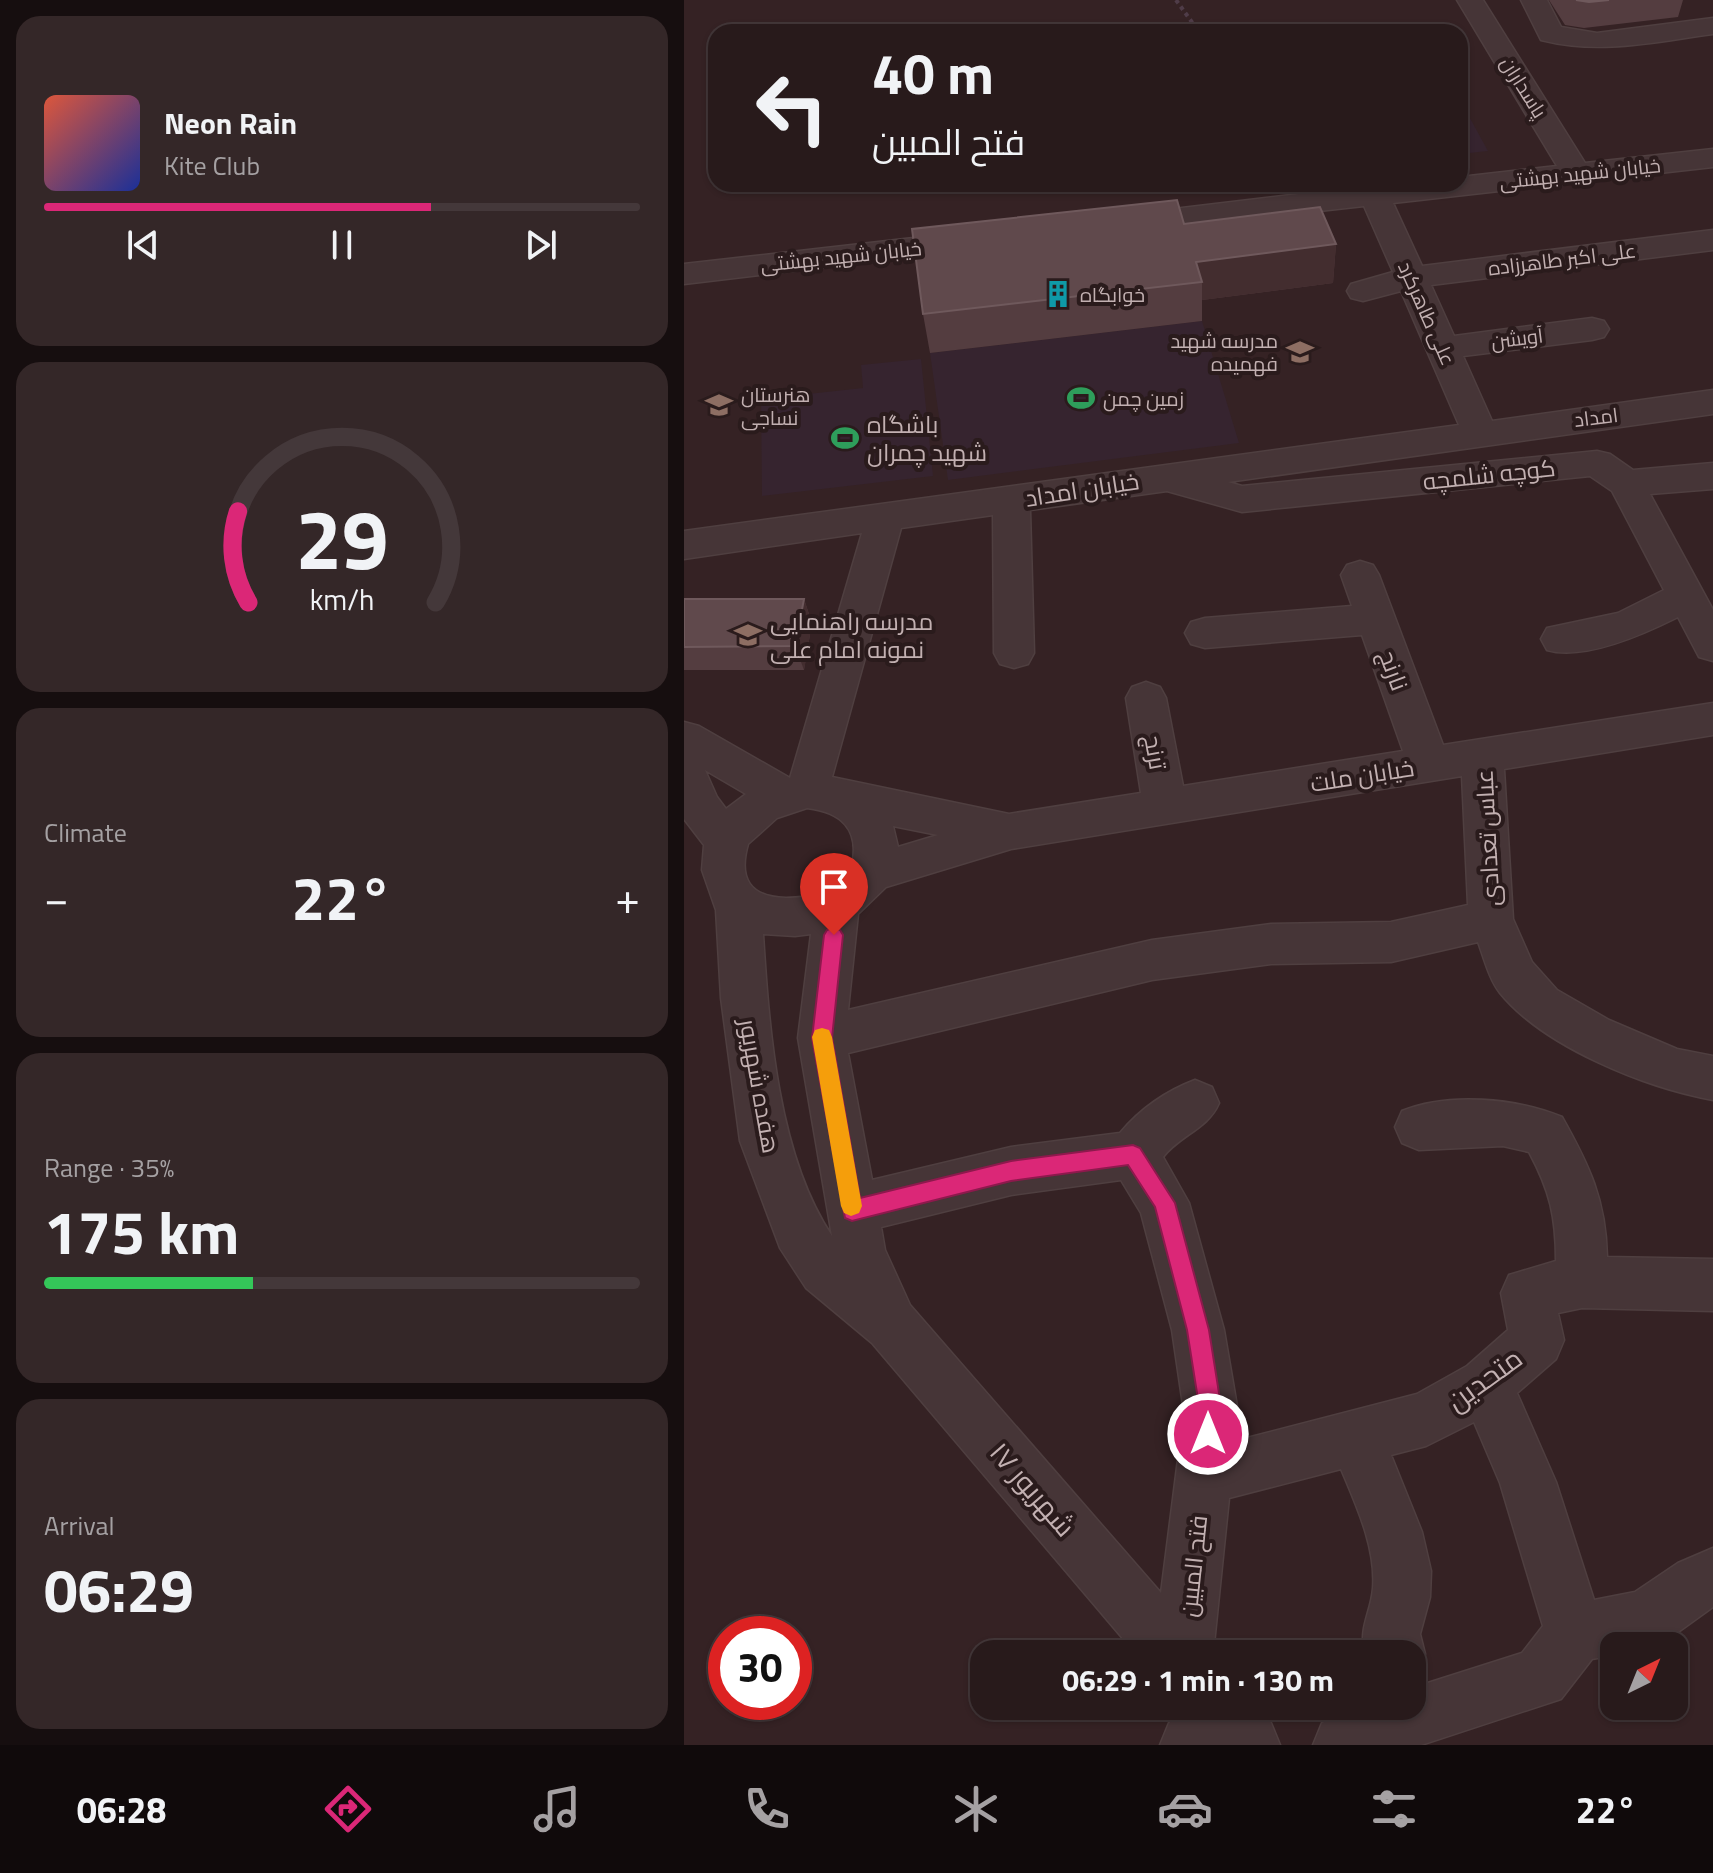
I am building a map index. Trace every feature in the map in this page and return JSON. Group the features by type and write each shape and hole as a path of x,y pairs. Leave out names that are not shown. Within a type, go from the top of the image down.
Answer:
{"street":[{"name":"پاسداران","path":"1470,0 1577,174"},
{"path":"1534,0 1551,34 1597,41 1710,27"},
{"path":"1687,0 1710,27"},
{"name":"خیابان شهید بهشتی","path":"1468,185 1713,158"},
{"name":"خیابان شهید بهشتی","path":"1097,227 1394,192"},
{"name":"علی طاهرکرد","path":"1374,194 1480,432"},
{"name":"خیابان شهید بهشتی","path":"684,274 1002,238"},
{"name":"علی اکبر طاهرزاده","path":"1363,291 1411,277 1713,240"},
{"name":"آویشن","path":"1442,348 1592,329"},
{"name":"امداد","path":"1480,432 1713,402"},
{"name":"خیابان امداد","path":"684,545 885,520 1480,432"},
{"name":"کوچه شلمچه","path":"1165,477 1242,499 1597,463 1626,483"},
{"path":"1713,476 1626,483 1713,646"},
{"path":"1011,500 1014,653"},
{"path":"795,793 885,520"},
{"name":"نارنج","path":"1360,575 1429,765"},
{"path":"1561,639 1626,626 1686,596"},
{"path":"1205,633 1376,619"},
{"name":"ترنج","path":"1146,698 1165,807"},
{"name":"خیابان ملت","path":"1011,831 1713,719"},
{"path":"684,738 795,793"},
{"name":"عباس تعدادی","path":"1482,756 1491,919 1514,975 1541,1005 1592,1035 1674,1071 1713,1078"},
{"path":"850,800 866,814 875,831 877,851 872,873 858,890 837,906 811,916 784,919 759,914 738,904 726,884 722,862 727,841 741,821 761,804 795,793 830,792 850,800 1011,831"},
{"path":"689,797 727,841"},
{"path":"872,873 1011,831"},
{"name":"هفده شهریور","path":"738,904 744,998 765,1141 798,1230 824,1270 891,1324"},
{"path":"837,906 822,1038 860,1251 891,1324"},
{"path":"822,1038 1152,960 1271,944 1391,942 1491,919"},
{"path":"852,1210 1011,1171 1133,1155 1152,1132 1195,1103"},
{"path":"1419,1127 1503,1123 1545,1133 1569,1177 1581,1222 1582,1282"},
{"name":"فتح المبین","path":"1133,1155 1164,1203 1198,1330 1211,1412 1185,1640"},
{"name":"متحدین","path":"1203,1477 1426,1419 1486,1385 1537,1340 1527,1293 1582,1282 1713,1285"},
{"name":"۱۷ شهریور","path":"891,1324 1163,1640"},
{"path":"1486,1385 1528,1482 1575,1633"},
{"path":"1356,1437 1396,1544 1402,1587 1388,1636 1390,1640"},
{"path":"1426,1705 1540,1678 1575,1633 1646,1619 1698,1583 1713,1577"},
{"path":"1344,1745 1392,1720"}],"path":[{"path":"1176,0 1193,24"}],"shaded area":[{"path":"1468,115 1488,151 1468,153"},
{"name":"زمین چمن","path":"1202,321 1239,443 948,480 930,353"},
{"name":"باشگاه شهید چمران","path":"921,359 933,476 762,496 761,399 863,388 861,365"}],"building":[{"path":"1177,200 1184,224 1320,207 1336,244 1196,262 1202,282 923,314 912,229"},
{"path":"684,599 804,599 795,646 684,647"}],"slow traffic":[{"path":"822,1037 851,1206"}],"place":[{"name":"خوابگاه","path":"1058,294"},
{"name":"مدرسه شهید فهمیده","path":"1300,352"},
{"name":"زمین چمن","path":"1081,398"},
{"name":"هنرستان نساجی","path":"719,405"},
{"name":"باشگاه شهید چمران","path":"845,438"},
{"name":"مدرسه راهنمایی نمونه امام علی","path":"748,635"}],"route":[{"path":"834,935 822,1038 852,1210 1011,1171 1133,1155 1164,1203 1198,1330 1211,1412 1208,1434"}]}
